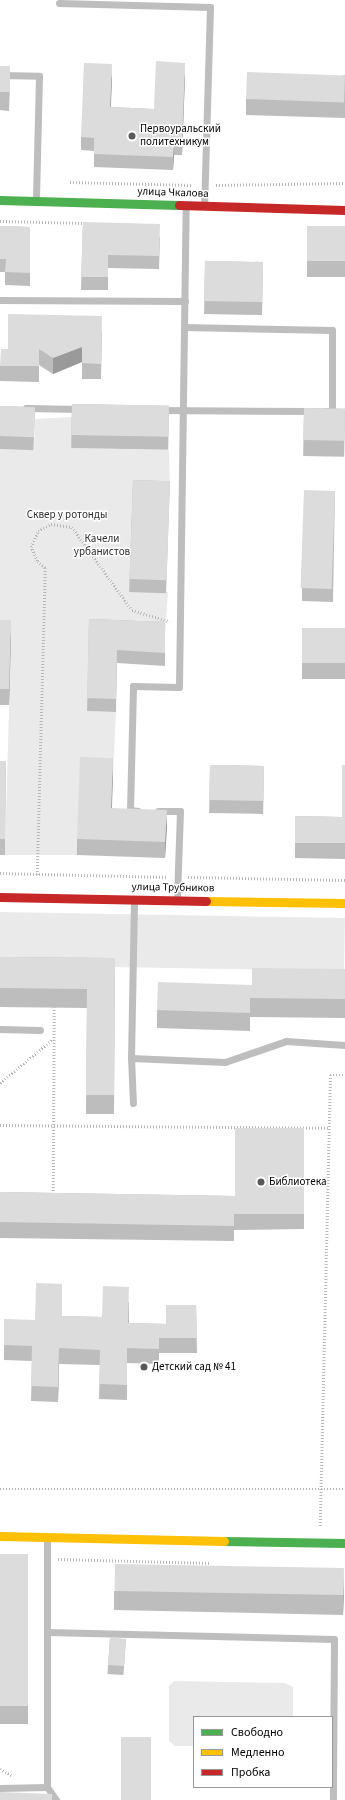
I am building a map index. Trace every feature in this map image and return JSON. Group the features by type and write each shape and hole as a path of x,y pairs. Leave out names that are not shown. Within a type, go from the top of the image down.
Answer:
{"street":[{"name":"улица Чкалова","path":"0,200 345,210"},
{"name":"улица Трубников","path":"0,897 345,903"},
{"path":"0,1536 345,1543"}],"lane":[{"path":"59,3 210,7 204,206"},
{"path":"0,75 39,76 36,201"},
{"path":"177,900 180,811 130,810 133,686 179,687 186,205"},
{"path":"0,300 185,301"},
{"path":"151,410 332,412 332,330 184,327"},
{"path":"16,408 88,409"},
{"path":"133,1104 131,1058 134,900"},
{"path":"0,1029 40,1030"},
{"path":"131,1058 225,1062 286,1041 345,1045"},
{"path":"47,1537 47,1787 56,1800"},
{"path":"47,1632 334,1639 333,1800"},
{"path":"0,1788 47,1787"}],"path":[{"path":"67,182 205,185 345,183"},
{"path":"38,875 45,568 37,561 31,547 38,531 51,524 72,527 132,610 180,624"},
{"path":"53,1194 54,1007"},
{"path":"0,1083 53,1038"},
{"path":"319,1542 330,1075 345,1075"},
{"path":"0,1125 329,1128"},
{"path":"0,1489 345,1489"},
{"path":"47,1558 210,1563"}],"green space":[{"name":"Сквер у ротонды","path":"72,417 72,448 169,450 170,494 132,591 168,592 165,635 89,632 87,711 116,712 113,774 80,773 77,855 5,855 11,636 0,636 0,449 34,450 35,419"},
{"path":"0,912 345,918 344,971 0,965"},
{"path":"174,1681 285,1683 293,1687 293,1716 193,1716 193,1746 175,1746 169,1741 169,1686"}],"building":[{"name":"Первоуральский политехникум","path":"156,61 185,63 182,142 174,142 173,157 94,154 94,138 81,137 84,63 112,64 110,107 154,109"},
{"path":"0,66 10,66 10,92 0,92"},
{"path":"247,72 345,75 344,102 246,99"},
{"path":"83,222 160,224 159,256 108,255 108,277 81,277"},
{"path":"0,226 30,227 30,273 5,272 6,259 0,259"},
{"path":"307,226 345,226 345,261 307,261"},
{"path":"205,261 263,262 262,302 204,301"},
{"path":"8,314 102,316 101,364 82,363 82,347 53,358 39,349 39,366 0,366 1,349 8,349"},
{"path":"72,404 169,406 168,437 71,435"},
{"path":"0,406 35,407 34,437 0,436"},
{"path":"304,408 345,409 344,441 303,440"},
{"path":"133,480 170,481 167,580 130,579"},
{"path":"304,490 335,491 332,589 301,588"},
{"path":"89,619 165,622 165,653 117,650 116,699 87,698"},
{"path":"0,620 11,620 9,689 0,689"},
{"path":"302,628 345,628 345,663 302,663"},
{"path":"80,757 113,758 111,808 167,810 165,842 77,839"},
{"path":"0,761 6,761 5,839 0,839"},
{"path":"210,765 264,766 263,801 209,800"},
{"path":"342,765 345,765 345,843 295,843 295,816 342,817"},
{"path":"0,957 115,958 114,1095 86,1095 87,989 0,988"},
{"path":"252,968 345,969 345,999 250,998 250,1013 157,1010 158,982 252,985"},
{"path":"235,1128 304,1128 304,1214 234,1214 234,1226 0,1222 0,1192 235,1196"},
{"path":"36,1283 62,1284 62,1316 102,1317 103,1286 129,1287 128,1323 166,1324 166,1305 196,1305 197,1338 159,1338 159,1349 127,1348 127,1385 99,1384 100,1350 59,1348 58,1387 31,1386 32,1346 4,1345 4,1319 35,1320"},
{"path":"0,1554 28,1554 28,1706 0,1706"},
{"path":"115,1564 344,1568 343,1595 115,1591"},
{"path":"110,1638 126,1639 124,1666 108,1665"},
{"path":"121,1737 151,1737 151,1800 121,1800"},
{"path":"0,1792 52,1794 52,1800 0,1800"}],"traffic: fast":[{"path":"0,200 179,205"},
{"path":"224,1541 345,1543"}],"traffic: slow":[{"path":"206,901 345,903"},
{"path":"0,1536 224,1541"}],"traffic: jam":[{"path":"179,205 345,210"},
{"path":"0,897 206,901"}],"place":[{"name":"Первоуральский политехникум","path":"132,136"},
{"name":"Библиотека","path":"261,1182"},
{"name":"Детский сад № 41","path":"144,1367"}],"park label":[{"name":"Качели урбанистов","path":"102,546"}]}
